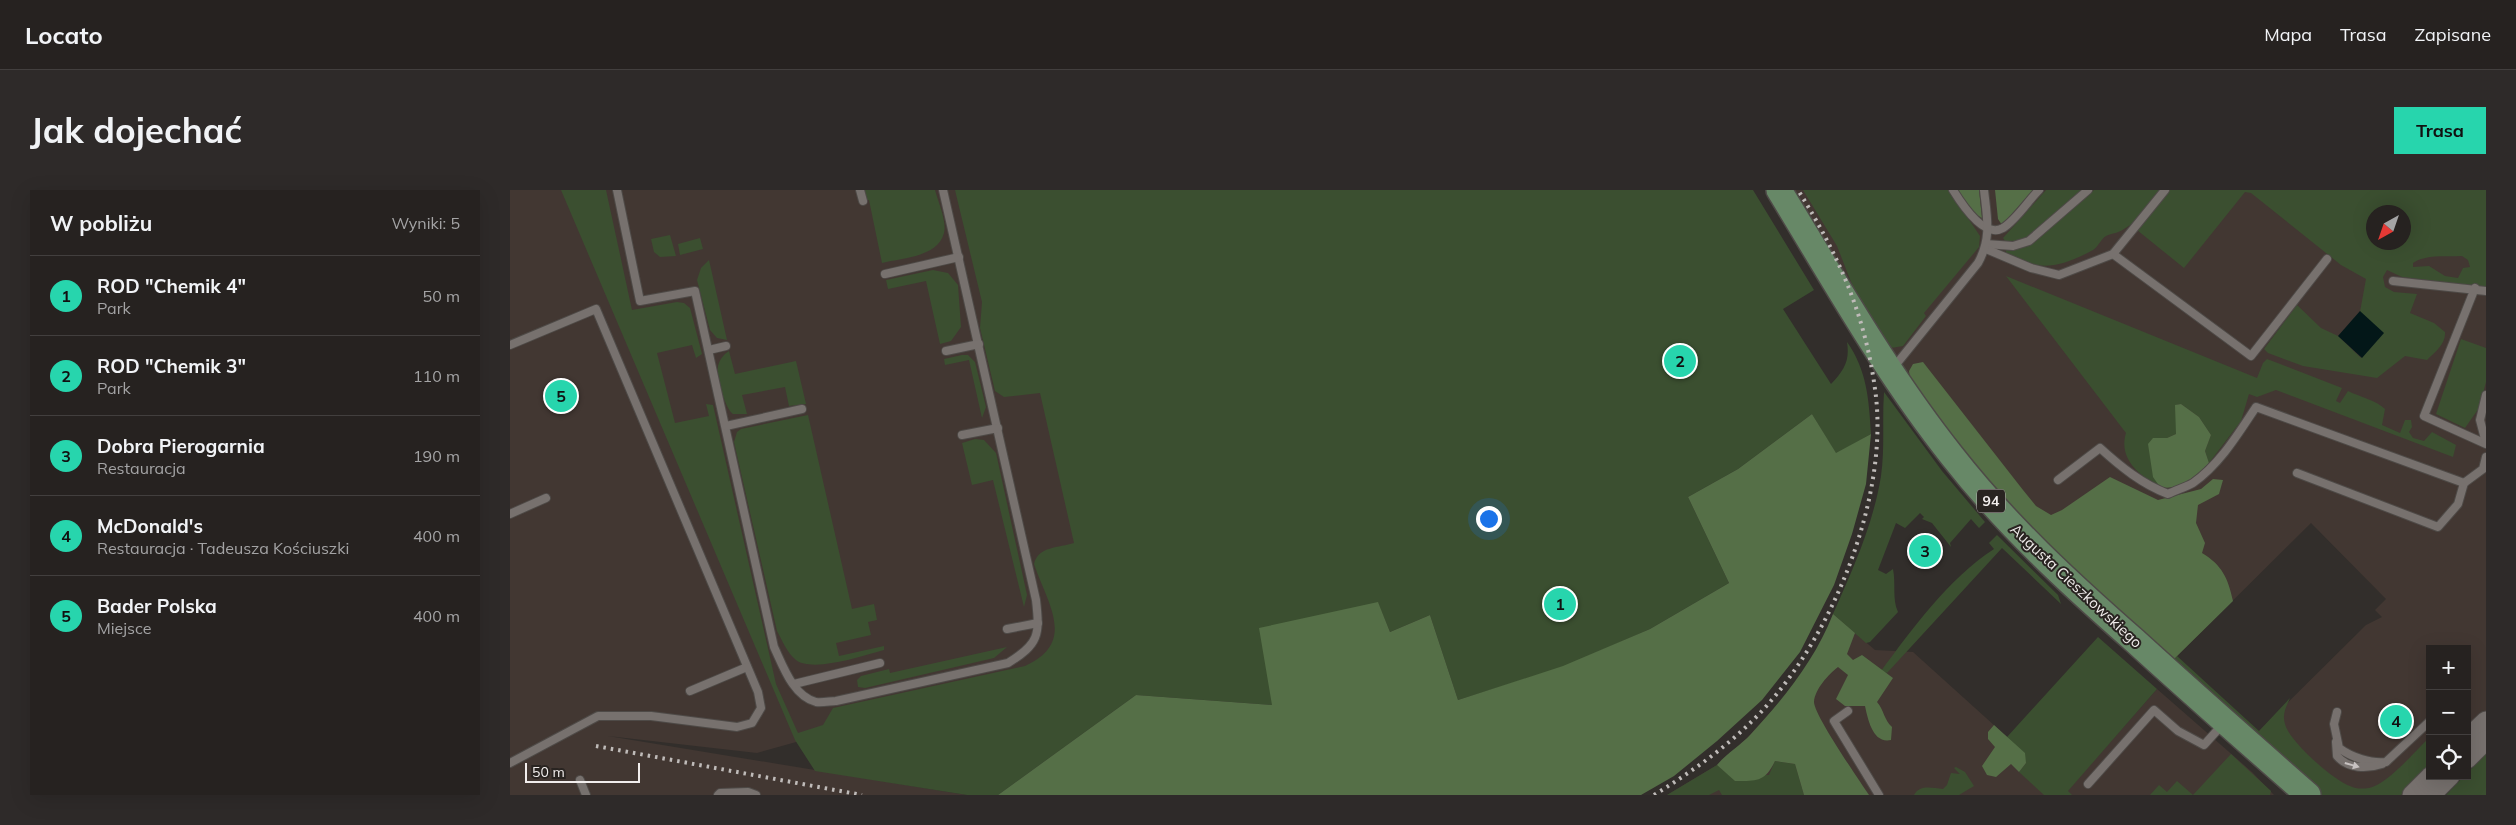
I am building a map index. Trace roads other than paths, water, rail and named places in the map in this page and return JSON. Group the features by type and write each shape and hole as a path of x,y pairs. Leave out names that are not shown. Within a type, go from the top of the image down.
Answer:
{"main road":[{"name":"Augusta Cieszkowskiego","path":"1779,190 1891,371 1952,456 2031,547 2081,594 2226,721 2268,760 2298,794"}],"street":[{"path":"2471,735 2486,721"},
{"path":"2471,755 2486,740"},
{"path":"2412,795 2427,780"},
{"path":"2432,795 2446,780"}],"lane":[{"path":"616,190 640,301 695,291 774,647 786,674 800,692 816,702 836,701 1008,663 1026,652 1037,638 1036,600 943,190"},
{"path":"860,190 863,200"},
{"path":"1953,190 1972,216 1988,228 1996,230 2005,227 2038,190"},
{"path":"1891,371 1978,263 1986,246 1988,228 1984,190"},
{"path":"1986,246 2013,246 2029,241 2088,190"},
{"path":"1986,246 2031,268 2059,275 2113,254 2165,190"},
{"path":"2113,254 2252,356 2327,259"},
{"path":"885,274 959,257"},
{"path":"2393,280 2475,288 2486,291"},
{"path":"2475,288 2424,416 2486,443"},
{"path":"510,345 596,309 758,692 761,708 752,723 737,727 651,716 598,716 510,763"},
{"path":"946,350 979,344"},
{"path":"709,350 726,346"},
{"path":"2486,395 2480,420 2486,443"},
{"path":"2058,480 2100,448 2118,465 2150,487 2168,494 2192,483 2216,461 2235,439 2256,407 2464,482"},
{"path":"726,426 802,410"},
{"path":"962,434 998,428"},
{"path":"2297,473 2438,527 2458,504 2464,482 2483,469 2486,457"},
{"path":"510,514 546,498"},
{"path":"1007,629 1038,623"},
{"path":"794,684 880,663"},
{"path":"690,691 747,667"},
{"path":"2088,784 2154,710 2178,731 2204,745 2226,721"},
{"path":"1848,711 1834,721 1879,795"},
{"path":"2337,712 2334,724 2339,748 2375,762 2386,762 2426,724"},
{"path":"580,780 586,795"},
{"path":"718,795 720,793 748,792 756,795"}],"railway":[{"path":"1654,795 1691,771 1726,744 1748,725 1777,694 1804,656 1828,615 1848,570 1863,524 1873,477 1877,432 1875,389 1870,362 1857,310 1848,285 1826,238 1798,190"},
{"path":"596,746 862,795"}],"place":[{"name":"ROD \"Chemik 3\"","path":"1680,361"},
{"name":"Bader Polska","path":"561,396"},
{"name":"Dobra Pierogarnia","path":"1925,551"},
{"name":"ROD \"Chemik 4\"","path":"1560,604"},
{"name":"McDonald's","path":"2396,721"}]}
